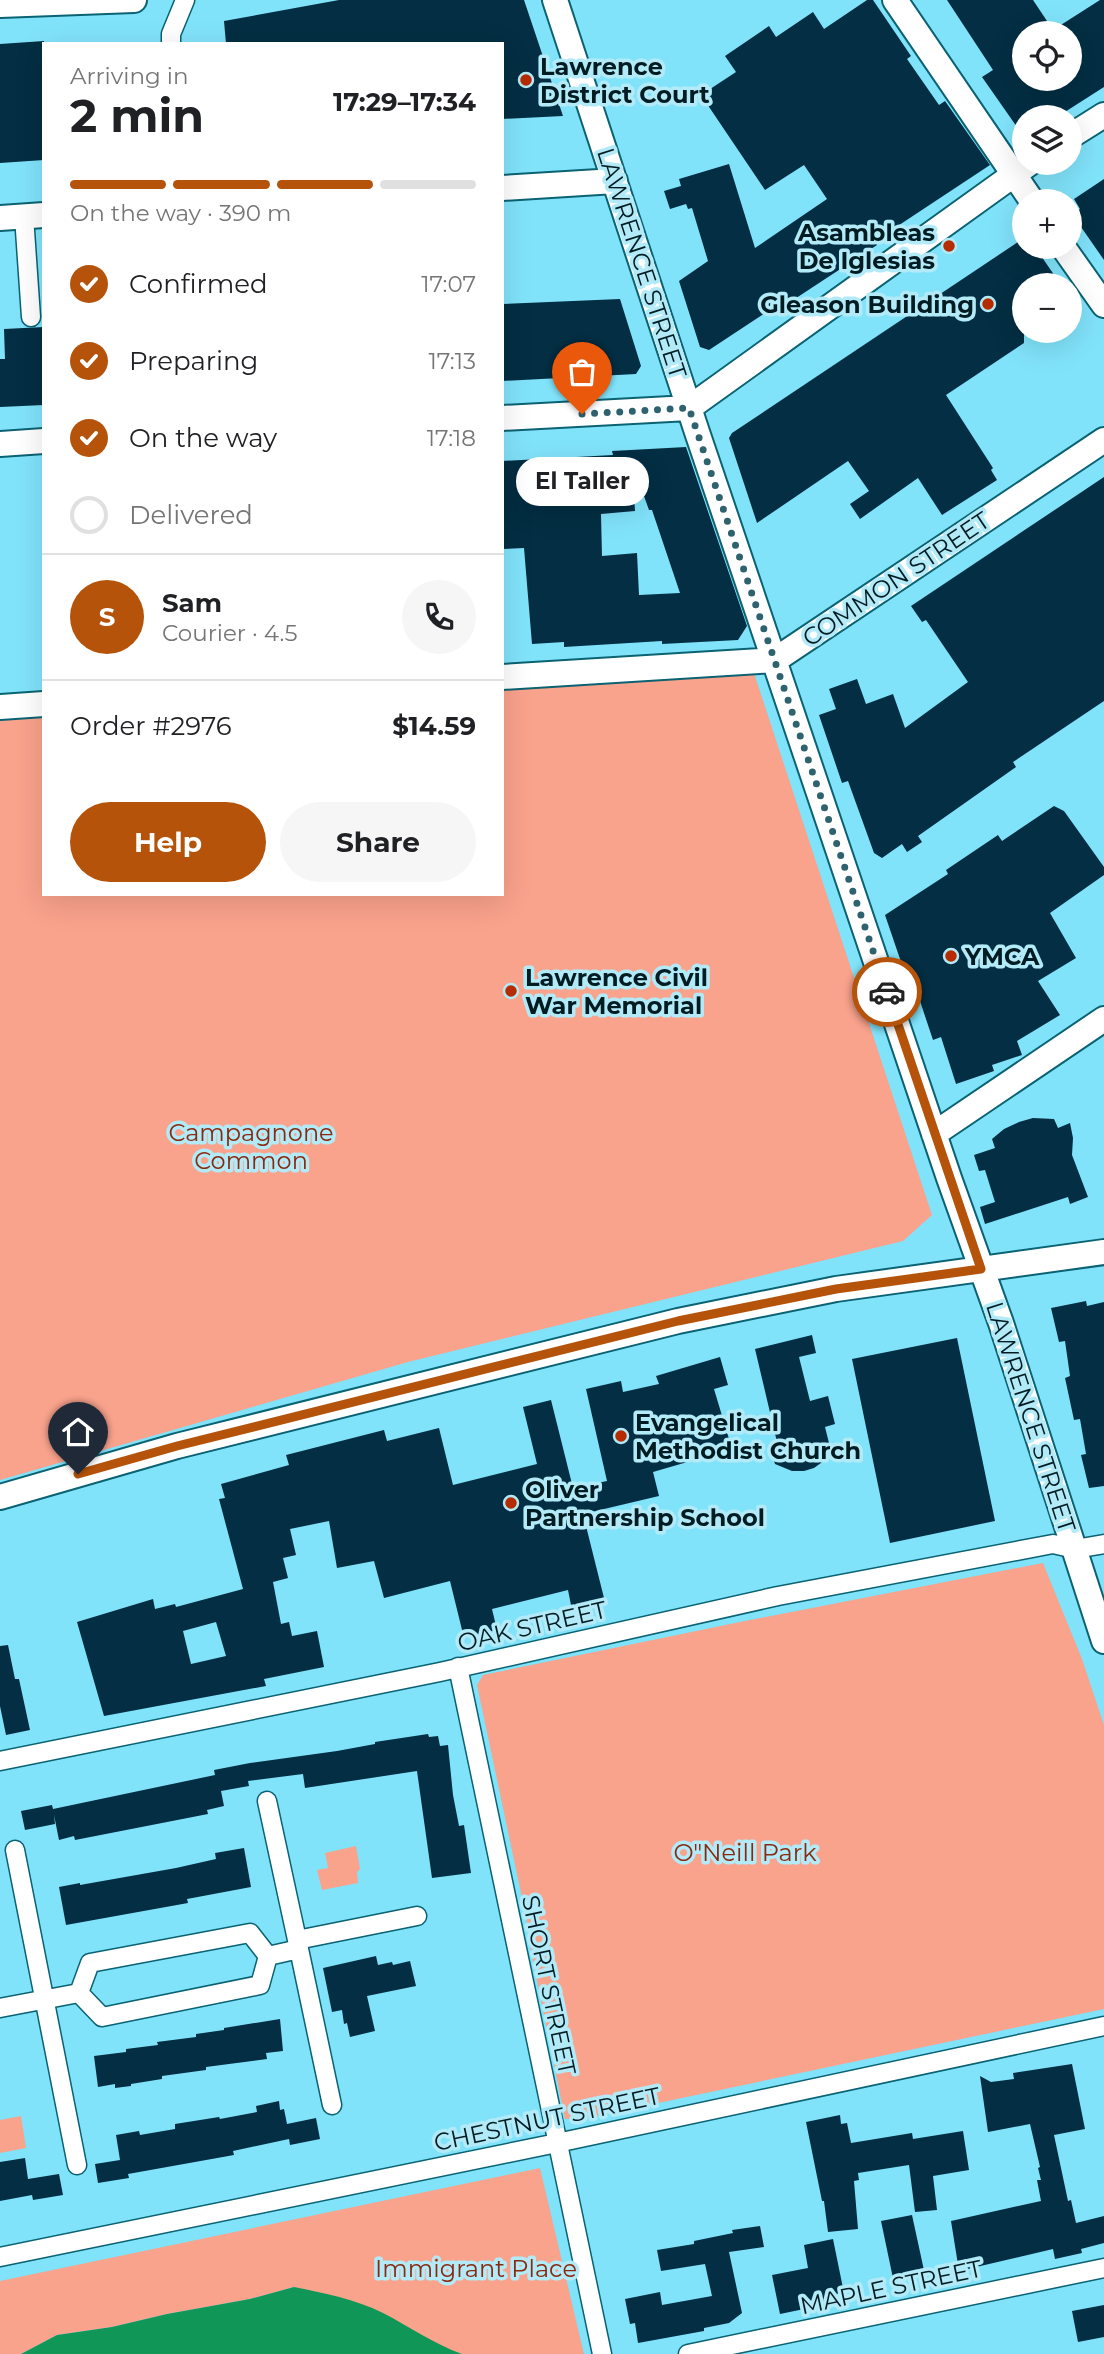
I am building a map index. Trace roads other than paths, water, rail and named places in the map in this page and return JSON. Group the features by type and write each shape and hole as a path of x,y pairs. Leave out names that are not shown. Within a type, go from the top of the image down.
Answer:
{"main road":[{"path":"0,5 134,0"},
{"name":"LAWRENCE STREET","path":"555,0 689,408 1104,1641"},
{"path":"895,0 1012,156"},
{"path":"1082,129 1104,115"},
{"path":"504,418 689,408 1012,175"},
{"path":"504,188 615,181"},
{"path":"1072,259 1102,298"},
{"name":"COMMON STREET","path":"504,677 775,660 1104,440"},
{"path":"0,444 42,441"},
{"path":"0,707 42,704"},
{"path":"934,1134 1104,1019"},
{"path":"0,1497 177,1446 678,1321 836,1289 1104,1252"}],"street":[{"path":"171,42 171,34 184,0"},
{"path":"23,216 31,317"},
{"name":"OAK STREET","path":"0,1761 458,1667 778,1596 1053,1544 1075,1549 1104,1544"},
{"name":"SHORT STREET","path":"458,1667 601,2354"},
{"path":"267,1801 332,2105"},
{"path":"15,1850 77,2165"},
{"path":"268,1956 298,1944 417,1916"},
{"path":"79,1993 90,1963 250,1933 268,1956"},
{"path":"79,1993 102,2017 128,2012 260,1985 268,1956"},
{"path":"0,2008 79,1993"},
{"name":"CHESTNUT STREET","path":"0,2257 557,2143 1104,2026"},
{"name":"MAPLE STREET","path":"688,2354 1104,2268"}],"place":[{"name":"Lawrence District Court","path":"526,80"},
{"name":"Asambleas De Iglesias","path":"949,246"},
{"name":"Gleason Building","path":"988,304"},
{"name":"El Taller","path":"582,414"},
{"name":"YMCA","path":"951,956"},
{"name":"Lawrence Civil War Memorial","path":"511,991"},
{"name":"Evangelical Methodist Church","path":"621,1436"},
{"name":"Oliver Partnership School","path":"511,1503"}],"park label":[{"name":"Campagnone Common","path":"251,1146"},
{"name":"O\"Neill Park","path":"745,1852"},
{"name":"Immigrant Place","path":"476,2268"}]}
